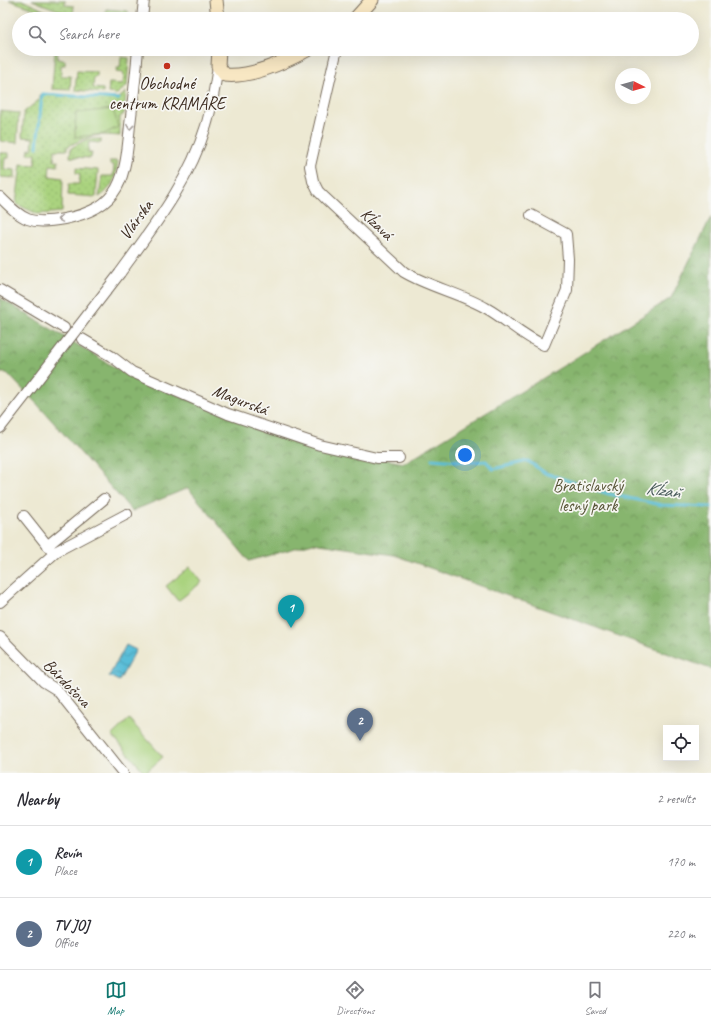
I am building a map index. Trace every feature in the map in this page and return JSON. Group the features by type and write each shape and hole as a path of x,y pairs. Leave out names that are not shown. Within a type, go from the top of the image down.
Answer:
{"street":[{"path":"143,12 144,0"},
{"path":"216,0 217,12"},
{"path":"361,12 372,0"},
{"path":"0,197 22,218 46,222 73,217 91,211 100,206 114,193 121,181 126,163 137,56"},
{"name":"Vlárska","path":"0,428 120,273 161,216 188,172 206,125 218,66 219,56"},
{"path":"218,66 225,75 240,76 294,56"},
{"name":"Kĺzavá","path":"335,56 310,166 318,191 404,272 485,307 528,337 544,345 567,290 568,260 566,234 530,215"},
{"path":"0,290 64,328"},
{"name":"Magurská","path":"82,339 111,356 132,372 228,414 320,445 377,458 399,458"},
{"path":"0,602 50,550 104,499"},
{"path":"50,550 127,514"},
{"path":"24,516 50,550"},
{"name":"Bárdošova","path":"0,637 44,682 57,690 123,773"}],"green space":[{"path":"9,0 22,0 48,12 35,12 35,9"},
{"path":"32,0 65,0 65,5 74,6 73,12 63,12"},
{"path":"106,9 128,12 106,12"},
{"path":"54,56 57,56 57,59 65,60 65,65 61,65 61,76 71,76 70,90 52,89"},
{"path":"121,57 129,58 127,86 117,94 108,93 109,83 123,84 124,73 116,72 117,68 120,68"},
{"path":"77,71 97,72 97,77 94,77 93,88 103,89 103,93 75,90"},
{"path":"126,92 124,114 120,117 120,136 93,136 67,147 67,150 55,150 54,161 58,161 58,166 50,165 49,176 63,178 62,212 38,214 16,204 21,164 35,165 36,154 28,154 29,149 32,149 33,138 22,137 24,112 40,99 40,94 119,98"},
{"path":"113,109 118,127 104,134 75,137 76,113"},
{"path":"0,111 19,113 17,143 0,141"},
{"path":"87,139 101,139 101,143 89,142 88,153 92,153 91,158 70,157 71,148"},
{"path":"0,153 9,153 9,158 5,158 4,169 15,170 15,178 0,177"},
{"path":"110,161 118,161 115,177 108,190 99,197 102,176 113,176 114,165 110,165"},
{"path":"76,168 98,170 96,197 68,195 69,184 79,184 80,174 76,173"},
{"name":"Bratislavský lesný park","path":"711,217 711,669 394,555 313,543 249,561 188,488 132,511 38,405 7,373 0,373 0,298 134,379 321,447 404,463 671,298"},
{"path":"190,567 202,582 178,601 166,586"},
{"path":"129,719 163,757 145,773 112,735"}],"water":[{"path":"126,645 136,650 119,681 109,676"}],"waterway":[{"path":"37,147 42,94 119,99"},
{"name":"Kĺzaň","path":"432,459 473,462 486,461 493,469 528,461 545,473 609,494 662,505 711,507"}],"place":[{"name":"Obchodné centrum KRAMÁRE","path":"167,66"},
{"name":"Revín","path":"291,628"},
{"name":"TV JOJ","path":"360,741"}]}
